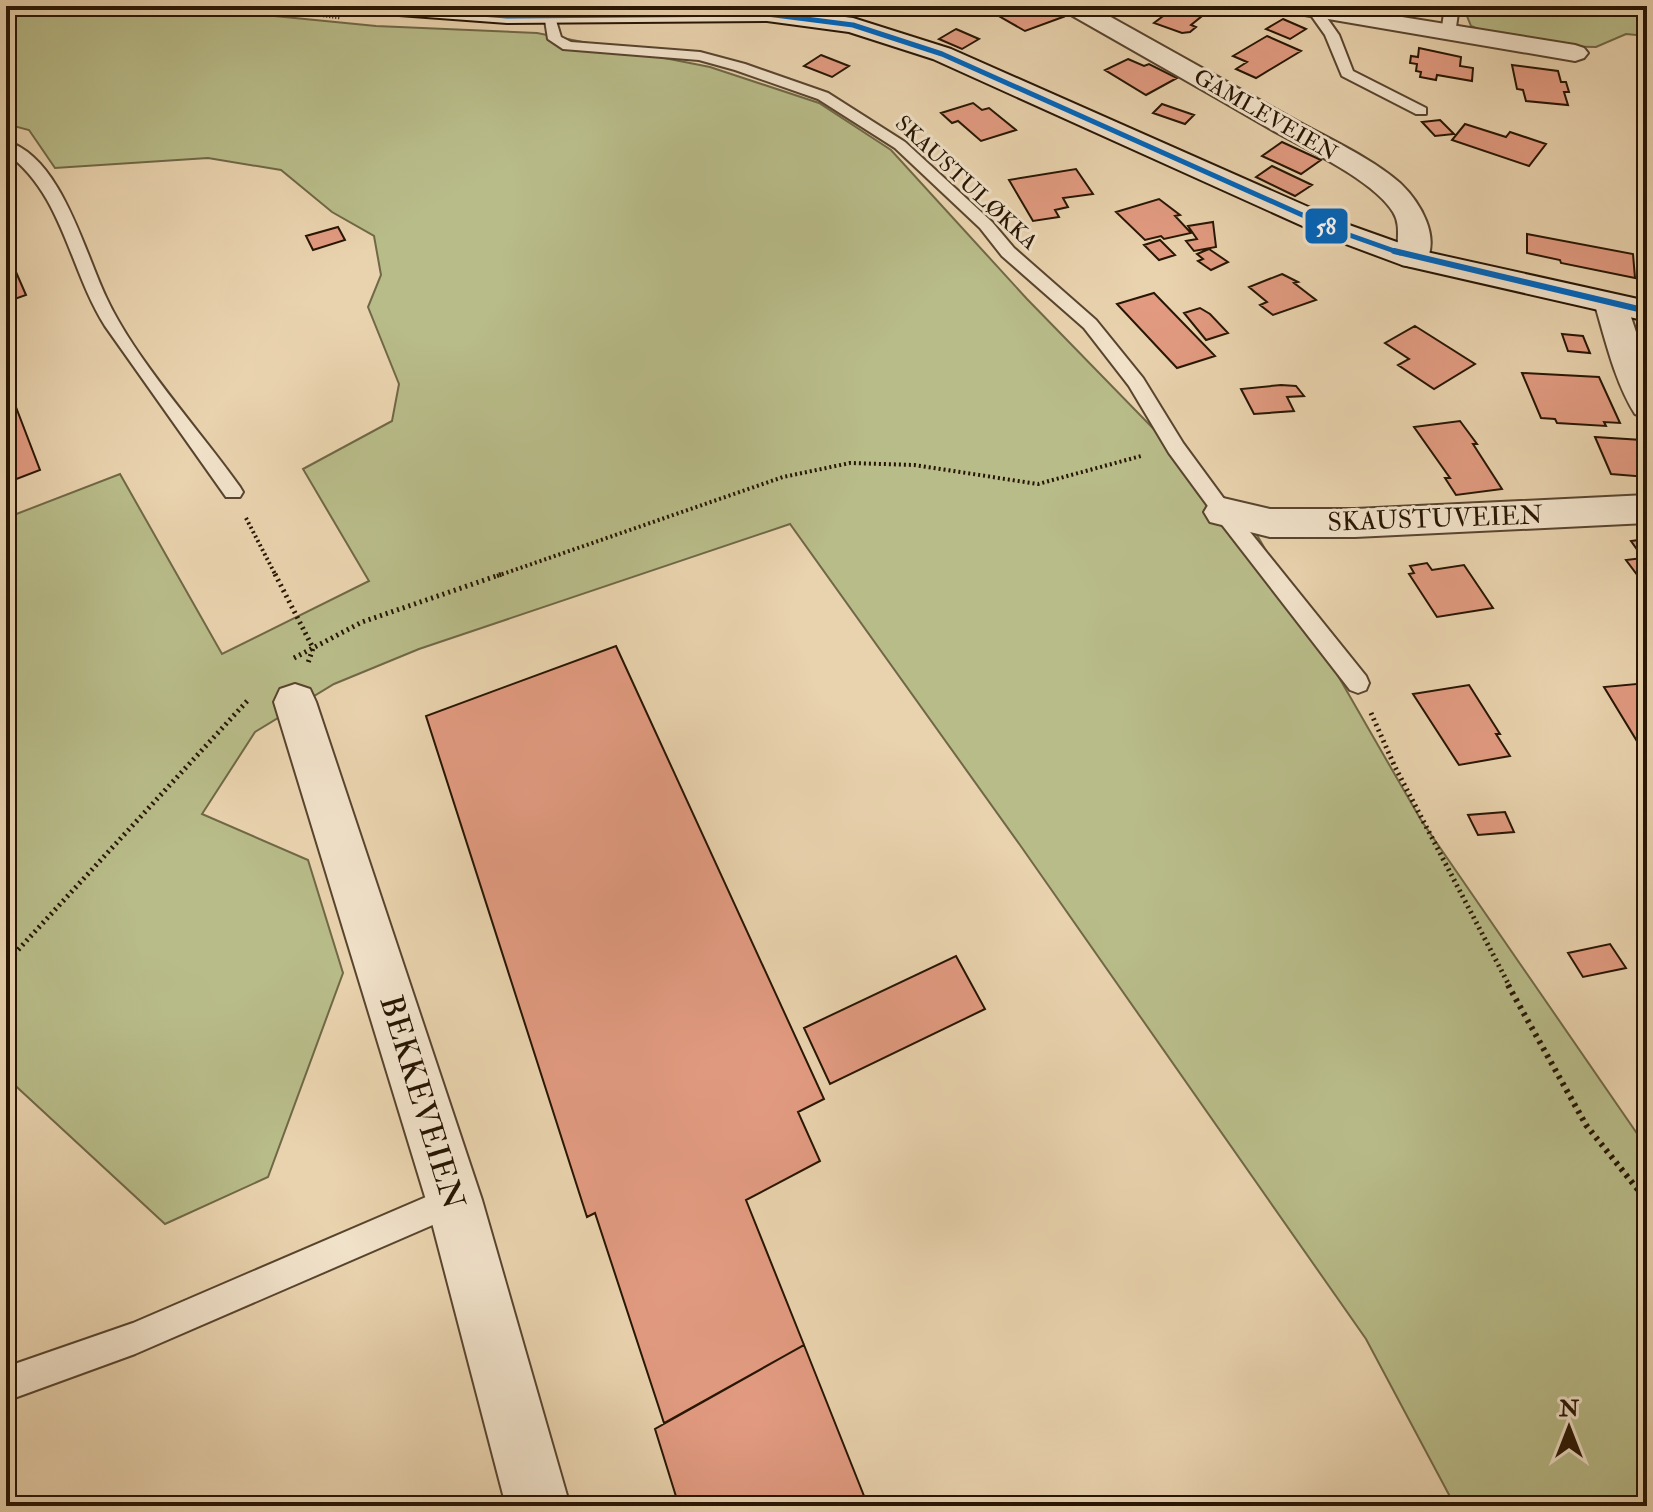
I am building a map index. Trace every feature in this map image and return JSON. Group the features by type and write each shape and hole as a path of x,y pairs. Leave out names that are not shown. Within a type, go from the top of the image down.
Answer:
{"street":[{"path":"372,6 549,17 767,14 853,25 942,54 1258,198 1413,258 1647,311"},
{"path":"1080,9 1113,6"},
{"path":"1304,8 1575,53"},
{"name":"GAMLEVEIEN","path":"1080,9 1339,156 1389,189 1408,211 1414,226 1413,258"},
{"path":"1611,305 1647,406"},
{"name":"SKAUSTUVEIEN","path":"1223,512 1270,523 1355,523 1647,509"},
{"name":"BEKKEVEIEN","path":"282,683 454,1200 538,1506"}],"lane":[{"path":"1448,34 1452,6"},
{"path":"1304,8 1332,35 1347,73 1421,111"},
{"name":"SKAUSTULØKKA","path":"549,17 555,39 568,46 700,56 740,67 823,96 900,145 986,225 1008,252 1090,324 1136,382 1176,448 1223,512 1358,683"},
{"path":"6,146 25,157 52,193 109,319 233,492"},
{"path":"6,1384 135,1338 454,1200"}],"path":[{"path":"6,963 313,648 362,622 783,477 850,463 914,465 1038,484 1132,459"},
{"path":"233,492 313,648"},
{"path":"282,683 313,648"},
{"path":"1358,683 1395,767 1538,1042 1586,1125 1647,1201"}],"green space":[{"path":"6,6 174,6 376,26 537,33 710,67 819,103 891,150 1027,299 1257,535 1421,820 1647,1148 1647,1506 1455,1506 1366,1339 1020,845 790,524 419,649 334,684 255,732 202,814 308,860 343,973 268,1177 165,1224 6,1077 6,518 120,474 222,654 369,581 303,469 392,421 399,384 368,307 381,275 374,236 332,212 281,170 208,158 55,168 29,130 6,124"},
{"path":"1463,6 1647,6 1647,36 1626,34 1596,47 1549,46 1500,38 1471,26"}],"building":[{"path":"1004,6 1055,6 1061,9 1054,12 1063,17 1025,31 990,11"},
{"path":"1175,7 1202,16 1191,25 1196,27 1190,32 1182,33 1154,23"},
{"path":"1283,19 1306,29 1290,39 1266,29"},
{"path":"956,29 979,39 962,49 939,39"},
{"path":"1267,36 1301,51 1256,78 1236,69 1247,62 1233,56"},
{"path":"1419,48 1461,57 1460,66 1473,68 1472,81 1437,75 1436,80 1420,77 1421,72 1416,71 1417,64 1410,63 1411,56 1418,57"},
{"path":"821,55 849,66 832,77 804,66"},
{"path":"1128,59 1144,66 1149,64 1177,78 1146,95 1105,70"},
{"path":"1512,65 1558,71 1561,82 1566,82 1569,92 1564,92 1568,105 1526,101 1523,90 1517,89"},
{"path":"973,103 982,110 989,108 1016,130 981,141 958,121 952,123 941,113"},
{"path":"1162,104 1194,115 1185,124 1153,113"},
{"path":"1440,120 1454,134 1435,136 1422,122"},
{"path":"1465,124 1506,137 1510,132 1546,144 1529,166 1452,140"},
{"path":"1282,142 1321,160 1301,174 1262,156"},
{"path":"1272,166 1312,185 1295,196 1256,177"},
{"path":"1076,169 1093,194 1063,198 1068,207 1055,210 1059,217 1033,221 1009,180"},
{"path":"1159,199 1180,215 1175,216 1191,233 1145,240 1116,212"},
{"path":"1213,222 1216,247 1194,251 1186,241 1197,239 1188,226"},
{"path":"338,227 345,240 313,250 306,236"},
{"path":"1527,234 1633,254 1635,278 1527,253"},
{"path":"1160,240 1175,255 1159,260 1144,245"},
{"path":"6,249 26,295 6,302"},
{"path":"1209,249 1228,262 1211,270 1198,261 1203,259 1197,254"},
{"path":"1282,274 1298,282 1294,283 1316,300 1273,315 1260,305 1267,302 1249,287"},
{"path":"1154,293 1215,356 1177,368 1117,304"},
{"path":"1200,308 1228,333 1206,340 1184,313"},
{"path":"1415,326 1475,364 1434,389 1398,365 1409,359 1385,343"},
{"path":"1562,334 1583,336 1590,353 1568,351"},
{"path":"1522,373 1599,377 1620,423 1604,422 1606,426 1557,423 1555,419 1541,418"},
{"path":"6,381 40,470 6,483"},
{"path":"1296,386 1304,396 1287,397 1294,411 1254,414 1241,389"},
{"path":"1460,421 1502,489 1456,495 1445,478 1450,478 1414,427"},
{"path":"1595,437 1642,440 1647,451 1647,477 1611,474"},
{"path":"1647,539 1647,588 1626,560 1643,558 1631,541"},
{"path":"1427,563 1432,570 1464,565 1493,608 1437,617 1409,574 1414,573 1410,566"},
{"path":"616,646 824,1099 798,1112 820,1161 746,1200 804,1345 664,1423 595,1213 587,1217 426,716"},
{"path":"1647,683 1647,750 1643,751 1604,687"},
{"path":"1469,685 1510,756 1459,765 1413,694"},
{"path":"1505,812 1514,832 1478,835 1468,815"},
{"path":"1610,944 1626,968 1583,977 1568,953"},
{"path":"956,956 985,1009 830,1084 804,1028"},
{"path":"804,1345 868,1506 679,1506 655,1429"}],"transit line":[{"name":"58","path":"372,6 507,16 767,14 853,25 942,54 1338,231 1413,258 1647,311"}]}
